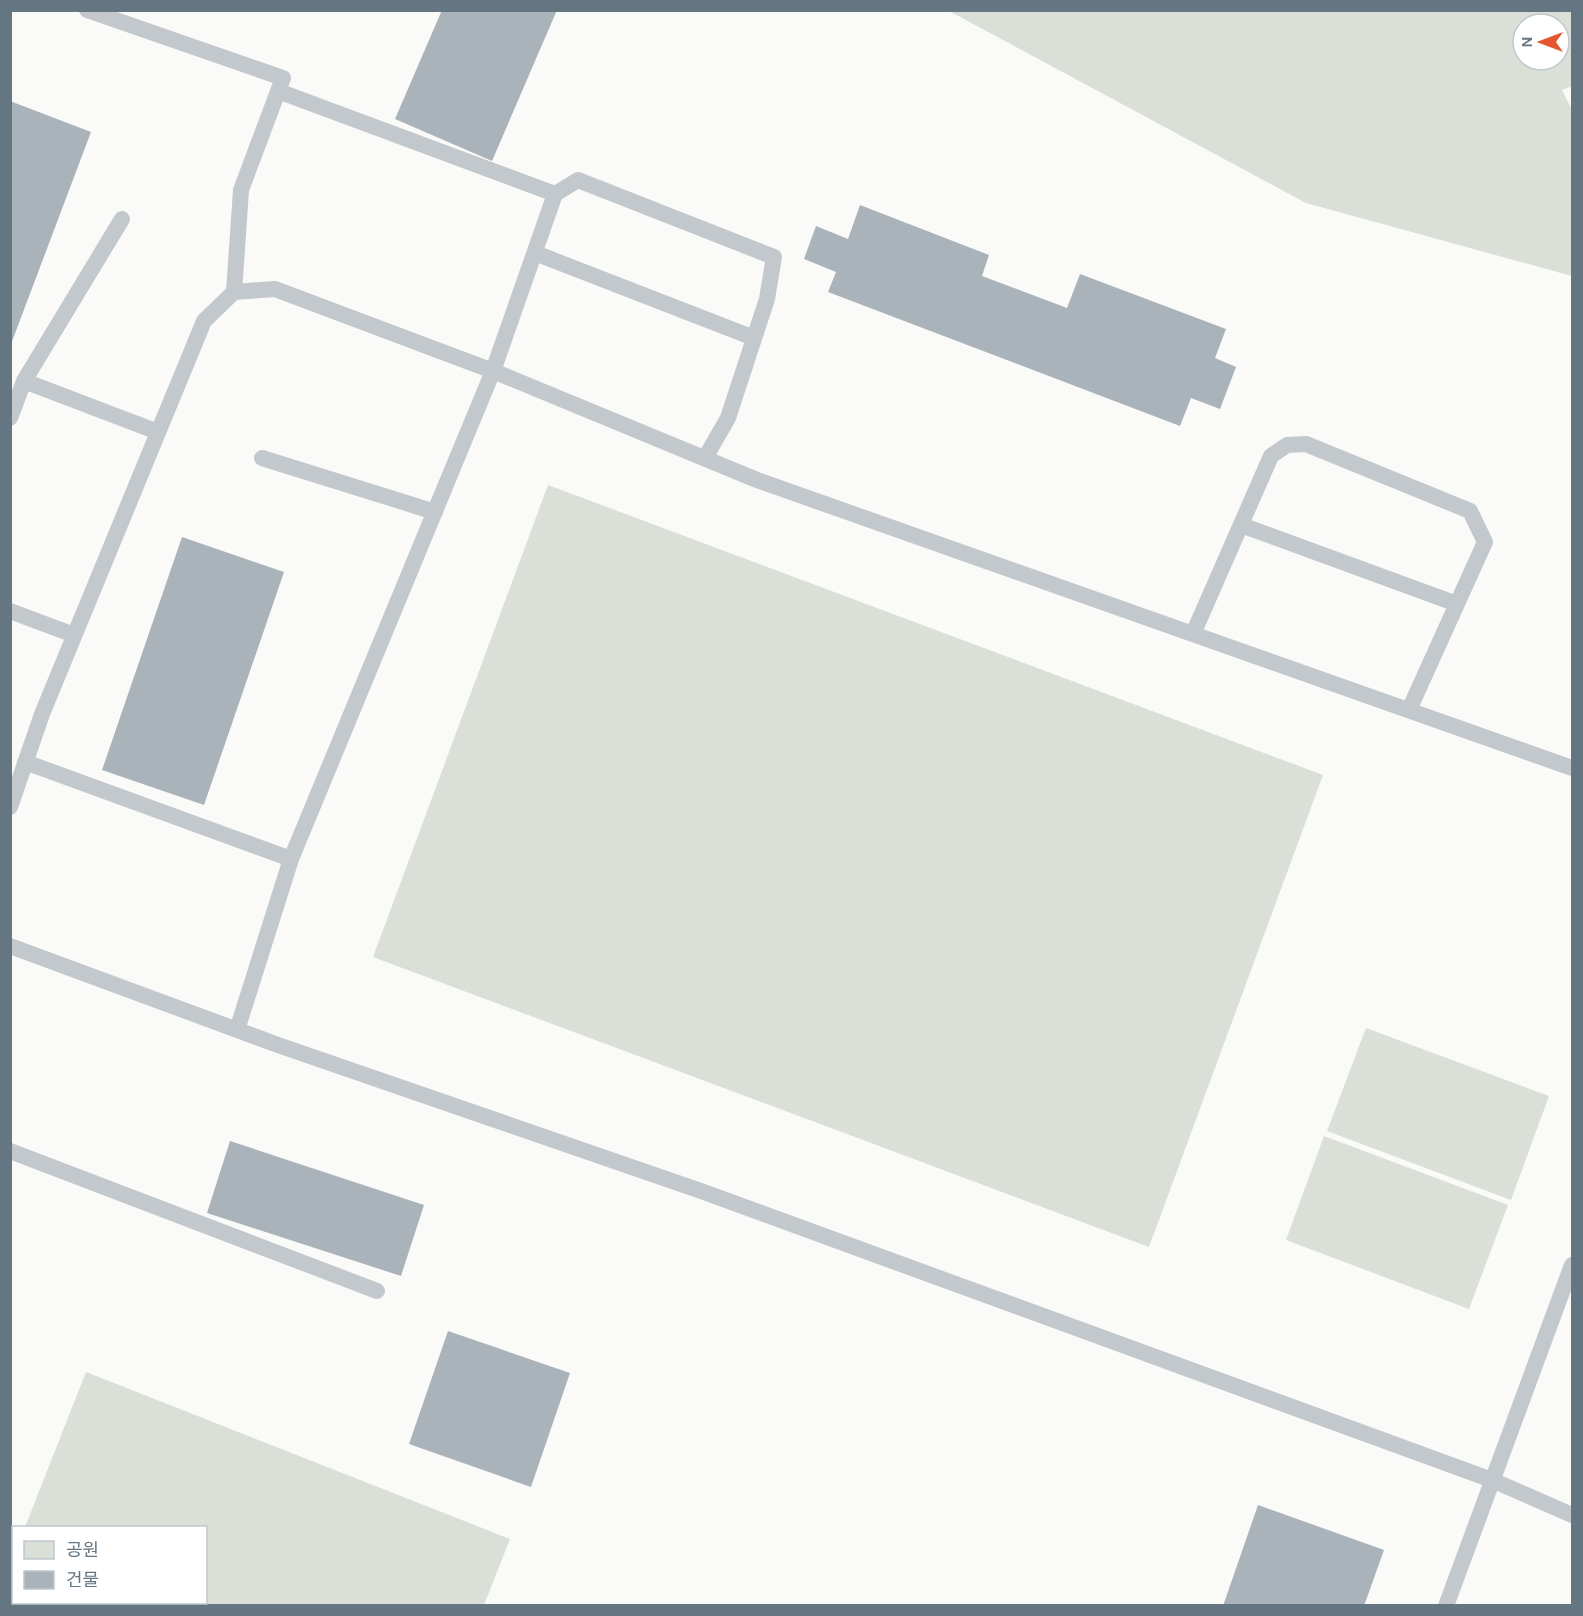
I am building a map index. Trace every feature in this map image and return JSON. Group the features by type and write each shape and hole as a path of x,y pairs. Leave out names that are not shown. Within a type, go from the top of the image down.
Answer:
{"lane":[{"path":"87,10 284,78 241,190 234,292"},
{"path":"278,91 555,194"},
{"path":"237,1030 291,859 494,371 555,194 578,180 774,257 766,299 728,418 705,458"},
{"path":"10,418 24,381 122,219"},
{"path":"535,253 754,338"},
{"path":"10,807 42,714 204,321 234,292 275,288 494,371 757,480 1572,768"},
{"path":"24,381 158,432"},
{"path":"1193,634 1271,456 1287,446 1306,444 1470,511 1485,542 1409,710"},
{"path":"262,458 435,512"},
{"path":"1241,525 1456,604"},
{"path":"10,611 74,634"},
{"path":"25,762 291,859"},
{"path":"10,946 237,1030 701,1191 1492,1480 1572,1515"},
{"path":"10,1151 377,1291"},
{"path":"1446,1605 1572,1265"}],"green space":[{"path":"949,11 1572,11 1572,86 1562,90 1572,110 1572,276 1306,203"},
{"path":"548,485 1323,775 1149,1247 373,957"},
{"path":"1366,1028 1549,1096 1511,1200 1327,1131"},
{"path":"1324,1136 1508,1205 1469,1309 1286,1240"},
{"path":"86,1372 510,1539 484,1605 11,1605 12,1562 12,1604 207,1604 207,1526 25,1526"}],"building":[{"path":"442,10 557,10 492,161 395,119"},
{"path":"10,101 91,132 11,344 10,344"},
{"path":"860,205 989,255 982,276 1067,308 1080,274 1226,329 1215,358 1236,367 1220,409 1191,398 1180,426 828,292 836,272 804,259 816,226 848,239"},
{"path":"182,537 284,572 204,805 102,770"},
{"path":"230,1141 424,1205 401,1276 207,1213"},
{"path":"448,1331 570,1373 531,1487 409,1444"},
{"path":"1258,1505 1384,1550 1364,1606 1223,1606"}]}
